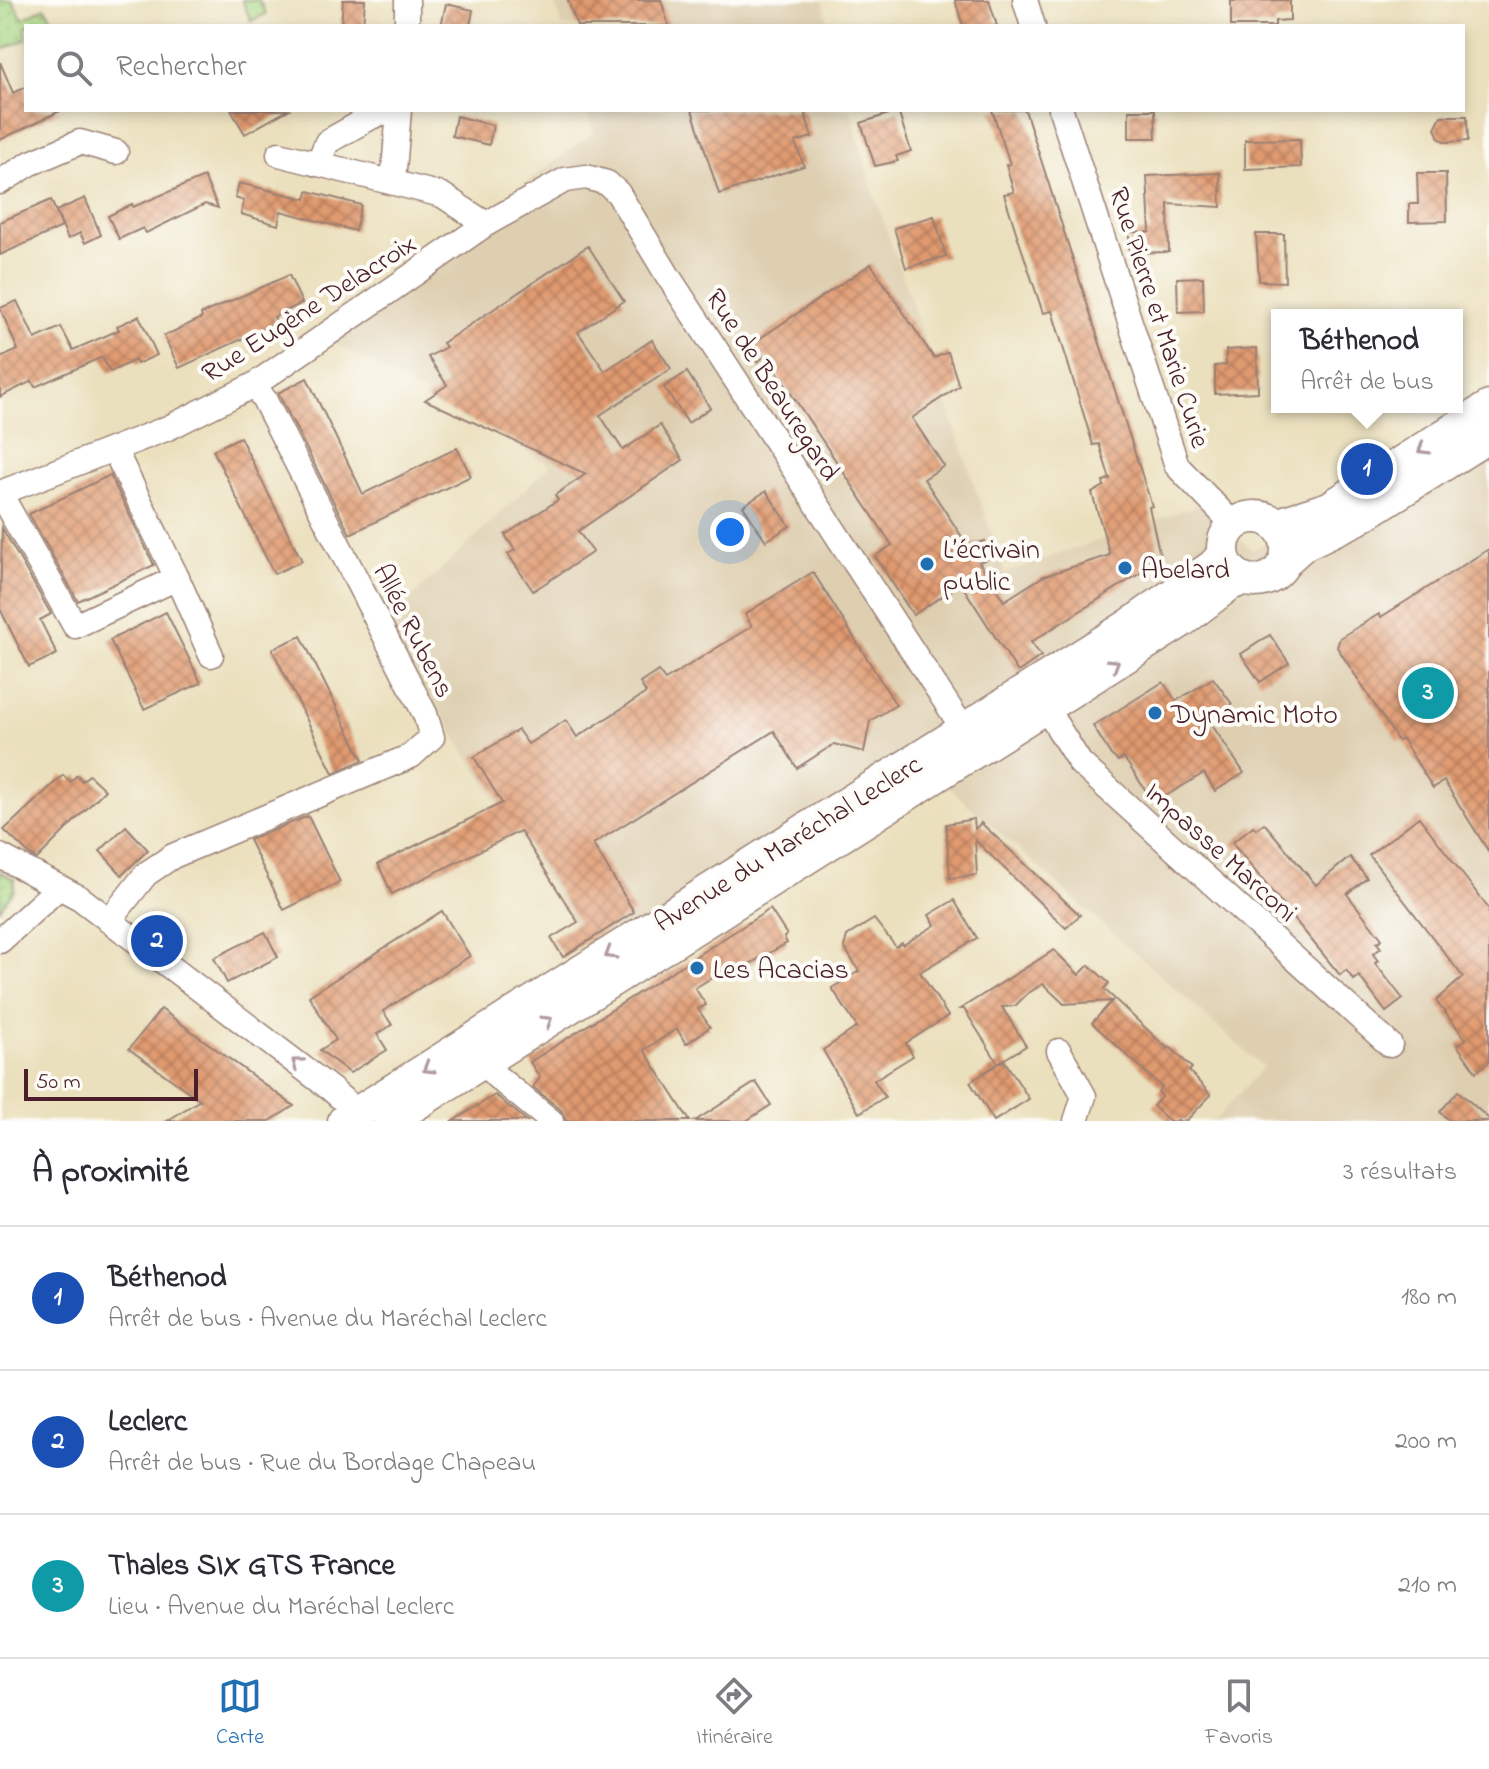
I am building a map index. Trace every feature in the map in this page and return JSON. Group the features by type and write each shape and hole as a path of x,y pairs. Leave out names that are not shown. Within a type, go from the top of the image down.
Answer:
{"main road":[{"path":"1276,525 1329,508 1489,407"},
{"path":"1285,561 1287,541 1276,525 1260,517 1242,520 1234,525 1223,544 1223,555 1235,574 1254,581 1272,576 1304,544 1357,519 1489,436"},
{"name":"Avenue du Maréchal Leclerc","path":"1042,695 1213,566 1223,555"},
{"name":"Avenue du Maréchal Leclerc","path":"352,1118 474,1053 1042,695 1182,621 1230,584 1244,579"},
{"name":"Avenue du Maréchal Leclerc","path":"389,1121 474,1053"}],"street":[{"path":"407,0 407,24"},
{"path":"1025,0 1032,24"},
{"path":"318,164 327,142 385,112"},
{"path":"393,182 399,112"},
{"name":"Rue Pierre et Marie Curie","path":"1062,112 1177,466 1234,525"},
{"path":"0,182 31,163 80,142 116,152"},
{"path":"279,154 442,195 486,224"},
{"name":"Rue de Beauregard","path":"486,224 565,180 586,177 607,183 618,193 668,276 969,741"},
{"name":"Rue Eugène Delacroix","path":"177,578 75,626 2,492 168,428 254,385 486,224"},
{"name":"Allée Rubens","path":"109,921 146,874 173,856 411,756 432,737 425,714 264,399 254,385"},
{"path":"114,449 211,655"},
{"name":"Impasse Marconi","path":"1042,695 1052,718 1080,763 1390,1045"},
{"path":"0,856 80,898 332,1090 352,1118"},
{"path":"0,941 58,888"},
{"path":"1059,1051 1084,1096 1076,1121"},
{"path":"474,1053 551,1121"}],"shaded area":[{"path":"554,0 822,0 828,24 561,24"},
{"path":"588,112 852,112 869,180 1005,573 1199,505 1253,550 1489,400 1489,1121 1214,1121 1263,1067 936,776 616,990 384,624 551,465 321,336 594,132"}],"green space":[{"path":"0,0 12,0 23,19 45,7 55,24 24,24 24,40 0,51"},
{"path":"242,0 259,0 266,14 251,21"},
{"path":"0,872 14,879 14,890 0,909"}],"building":[{"path":"343,0 365,0 363,24 341,24"},
{"path":"568,0 661,0 668,24 576,24"},
{"path":"955,0 989,0 996,24 962,24"},
{"path":"1290,0 1290,20 1275,21 1275,24 1231,24 1231,1"},
{"path":"446,4 473,10 470,24 441,24"},
{"path":"0,62 13,93 24,88 24,112 58,112 0,140"},
{"path":"232,112 284,112 245,134"},
{"path":"693,112 805,112 812,137 795,142 804,166 719,194"},
{"path":"898,112 911,151 896,156 898,161 875,166 861,123"},
{"path":"993,112 1026,112 1152,506 1149,507 1161,560 1031,642 1041,656 1018,672 961,584 913,615 875,556 892,545 766,356 757,362 747,347 871,264 934,358 948,352 959,386 912,418 944,466 924,479 968,546 985,541 990,558 979,562 1004,601 1044,576 1110,555 1092,493 1104,486 1103,481 1110,479 1099,444 1093,445 1052,311 1043,313 1017,235 1004,194 1014,192 1006,165 1010,164"},
{"path":"1129,112 1155,112 1156,138 1129,138"},
{"path":"456,116 493,125 489,145 452,136"},
{"path":"1441,116 1467,116 1468,141 1446,142 1439,138 1435,128"},
{"path":"1300,139 1301,167 1245,169 1245,140"},
{"path":"1220,173 1221,207 1168,204 1169,252 1129,253 1129,232 1150,232 1147,176"},
{"path":"1417,173 1446,173 1447,221 1409,222 1409,204 1418,204"},
{"path":"204,177 218,208 205,204 146,233 143,228 119,239 108,216"},
{"path":"239,183 306,199 308,191 361,205 355,231 281,211 278,225 241,214 244,201 235,198"},
{"path":"85,198 101,235 85,243 80,233 68,239 56,211"},
{"path":"51,200 62,227 0,255 0,222"},
{"path":"934,216 946,256 906,268 894,228"},
{"path":"1256,234 1284,234 1285,282 1259,281"},
{"path":"588,246 624,301 578,332 605,371 652,340 671,369 600,415 623,450 660,425 683,460 578,531 593,552 533,591 508,554 515,550 505,535 558,500 555,495 586,474 425,400 447,385 428,357 446,347 443,343"},
{"path":"289,275 302,303 274,317 277,323 179,368 164,336 202,318 201,314"},
{"path":"1203,277 1204,311 1178,312 1177,278"},
{"path":"17,301 35,339 61,327 73,350 119,330 117,326 139,316 157,355 137,364 135,360 110,372 102,357 35,387 32,381 0,397 0,358 18,350 0,308"},
{"path":"1257,348 1258,392 1215,394 1215,366 1226,365 1226,350"},
{"path":"687,372 710,408 688,423 664,387"},
{"path":"307,378 363,494 457,448 471,476 350,534 278,393"},
{"path":"240,437 302,561 274,574 213,450"},
{"path":"110,475 154,565 78,601 29,514"},
{"path":"766,491 790,526 766,541 743,506"},
{"path":"2,528 51,614 40,620 57,654 29,667 0,609"},
{"path":"1489,549 1489,852 1444,781 1433,788 1402,739 1398,741 1337,647 1340,638 1379,614 1381,617"},
{"path":"813,572 896,705 870,721 864,752 834,744 797,768 774,731 593,844 634,912 563,957 551,938 578,922 520,831 392,894 378,864 502,803 474,757 518,730 528,744 566,720 577,737 646,693 640,683 658,671 665,680 752,626 745,614"},
{"path":"166,612 201,683 144,709 110,640"},
{"path":"1270,635 1289,663 1260,682 1241,654"},
{"path":"301,636 363,760 333,773 272,649"},
{"path":"1213,678 1232,704 1208,719 1244,773 1215,791 1204,773 1154,803 1124,758 1118,761 1111,755 1093,726 1163,682 1176,701"},
{"path":"63,775 70,782 77,775 82,781 89,775 105,790 37,859 4,830"},
{"path":"308,816 340,882 284,910 249,840"},
{"path":"1419,817 1489,909 1489,1062 1476,1072 1457,1045 1466,1039 1436,1001 1463,977 1369,855"},
{"path":"974,819 975,829 981,823 1080,915 1066,928 975,840 977,875 950,878 946,824"},
{"path":"1264,823 1316,885 1350,857 1367,878 1347,894 1382,939 1377,943 1381,948 1373,954 1378,961 1375,963 1403,999 1386,1012 1359,976 1354,980 1346,970 1340,975 1232,843 1253,826 1256,829"},
{"path":"126,826 148,850 122,875 100,851"},
{"path":"954,900 977,938 920,972 948,1016 906,1043 913,1056 874,1080 885,1097 859,1113 823,1050 857,1027 832,988 859,971 844,947 847,936 874,919 896,947 903,945 935,925 929,915"},
{"path":"770,909 787,935 784,937 787,943 735,972 731,966 695,988 706,1005 698,1009 710,1027 686,1044 677,1029 644,1050 690,1121 566,1121 561,1110 533,1087 540,1078 530,1062"},
{"path":"442,911 470,956 383,1011 392,1025 377,1034 387,1050 350,1073 320,1050 336,1040 309,996"},
{"path":"265,932 278,957 227,983 214,958"},
{"path":"1054,950 1079,975 1089,965 1109,983 1104,989 1192,1068 1189,1071 1211,1095 1186,1121 1169,1121 1153,1106 1162,1096 1158,1092 1162,1087 1092,1023 1112,1001 1064,1004 1043,984 1015,1006 1002,1007 1026,1046 998,1063 964,1009 960,1009"},
{"path":"161,1009 294,1106 270,1121 167,1121 200,1100 129,1049"},
{"path":"1004,1060 1029,1099 994,1121 970,1082"},
{"path":"756,1082 771,1105 746,1121 695,1121"},
{"path":"1458,1091 1489,1121 1450,1121 1440,1112"},
{"path":"495,1095 527,1121 453,1121 490,1098"}],"place":[{"name":"Béthenod","path":"1367,469"},
{"name":"L’écrivain public","path":"927,564"},
{"name":"Abelard","path":"1125,568"},
{"name":"Thales SIX GTS France","path":"1428,693"},
{"name":"Dynamic Moto","path":"1155,713"},
{"name":"Leclerc","path":"157,941"},
{"name":"Les Acacias","path":"697,968"}]}
